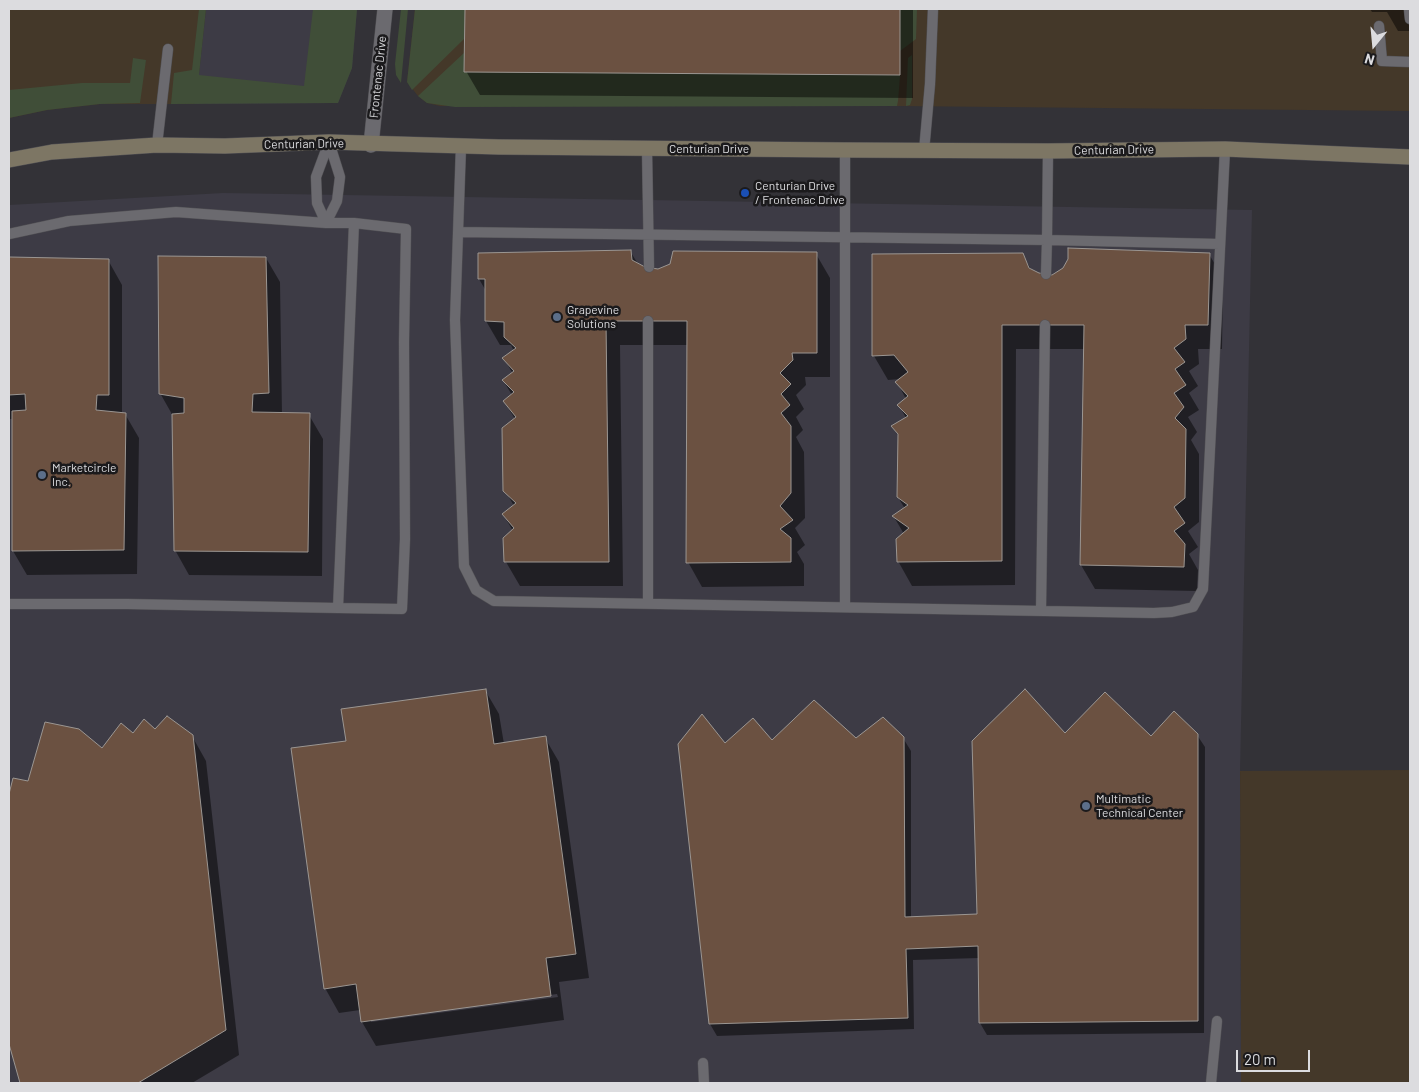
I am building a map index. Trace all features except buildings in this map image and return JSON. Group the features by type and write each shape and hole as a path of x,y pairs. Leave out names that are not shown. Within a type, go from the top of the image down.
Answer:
{"street":[{"name":"Frontenac Drive","path":"371,144 385,9"},
{"name":"Centurian Drive","path":"9,160 52,152 157,145 225,146 329,142 647,149 924,151 1225,149 1410,157"}],"lane":[{"path":"924,151 930,84 933,9"},
{"path":"1409,9 1410,19"},
{"path":"1379,26 1382,61 1410,62"},
{"path":"157,145 168,49"},
{"path":"326,223 317,203 316,177 329,142"},
{"path":"326,223 337,201 340,177 329,142"},
{"path":"461,146 455,320 464,566 476,590 494,601 1172,612 1192,607 1204,589 1225,149"},
{"path":"647,149 649,268"},
{"path":"845,150 845,607"},
{"path":"1046,274 1048,151"},
{"path":"9,234 69,221 176,212 406,229 404,342 405,549 402,609 9,604"},
{"path":"338,608 354,224"},
{"path":"458,232 1220,244"},
{"path":"648,321 648,604"},
{"path":"1041,610 1045,325"},
{"path":"1211,1083 1217,1021"},
{"path":"702,1063 704,1083"}],"shaded area":[{"path":"9,9 206,9 194,104 100,104 47,110 9,118"},
{"path":"206,9 357,9 352,68 338,103 194,104"},
{"path":"415,9 1410,9 1410,111 897,106 440,106 427,103 418,96 407,82"},
{"path":"223,193 1252,210 1240,771 1241,1083 9,1083 9,205"},
{"path":"1410,770 1410,1083 1241,1083 1240,771"}],"green space":[{"path":"199,9 206,9 199,75 304,86 313,9 357,9 352,68 338,103 171,104 174,73 192,70"},
{"path":"401,9 408,9 401,83 396,75 395,64"},
{"path":"415,9 465,9 465,38 412,90 407,82"},
{"path":"900,9 917,9 916,39 900,51"},
{"path":"465,52 900,75 898,101 897,106 455,107 427,103 418,96"},
{"path":"912,55 912,99 910,105 906,106 908,58"},
{"path":"133,58 146,60 140,103 100,104 47,110 9,118 9,90 82,83 130,83"}],"place":[{"name":"Centurian Drive / Frontenac Drive","path":"745,193"},
{"name":"Grapevine Solutions","path":"557,317"},
{"name":"Marketcircle Inc.","path":"42,475"},
{"name":"Multimatic Technical Center","path":"1086,806"}]}
